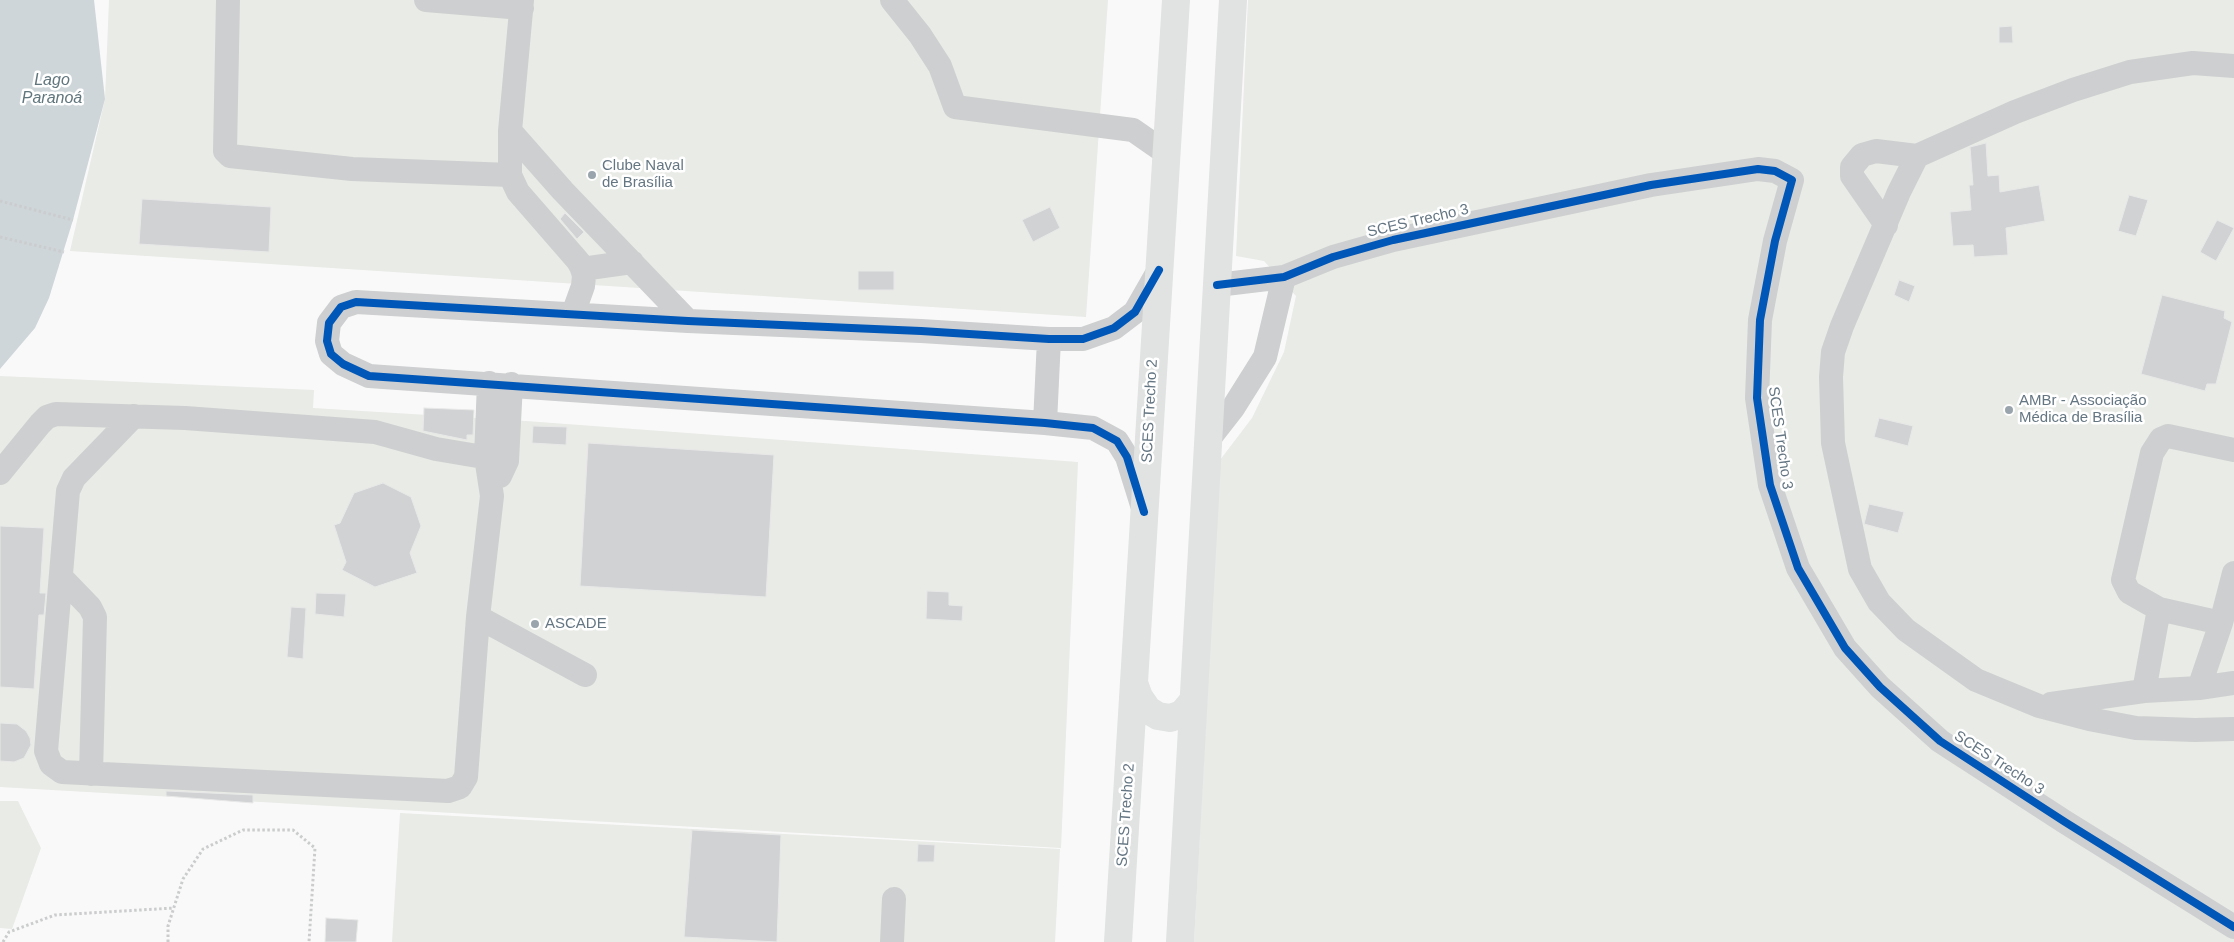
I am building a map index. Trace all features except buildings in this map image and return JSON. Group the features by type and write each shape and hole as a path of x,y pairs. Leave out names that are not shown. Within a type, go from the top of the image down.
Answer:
{"main road":[{"name":"SCES Trecho 2","path":"1118,942 1176,0"},
{"path":"1180,942 1233,0"},
{"path":"1134,683 1139,697 1148,710 1158,716 1170,718 1182,714 1193,701"}],"street":[{"path":"228,0 225,152 230,156 352,169 510,175"},
{"path":"426,0 522,4 510,131 510,175 518,192 578,261 582,269 583,286 573,314"},
{"path":"892,0 920,35 940,66 955,107 1133,130 1166,153"},
{"path":"1886,225 1852,176 1852,167 1862,155 1876,151 1917,156 2015,112 2073,90 2130,72 2193,63 2234,66"},
{"path":"1133,130 1168,115"},
{"path":"510,131 563,191 688,321"},
{"path":"1917,156 1842,326 1833,352 1831,377 1833,444 1860,569 1879,602 1906,630 1976,680 2039,706 2088,719 2136,728 2234,729"},
{"name":"SCES Trecho 3","path":"1217,285 1284,277 1334,257 1393,240 1605,194 1758,169 1775,171 1792,180 1775,240 1760,320 1757,398 1770,486 1802,576 1845,648 1880,687 1940,741 2065,822 2234,927"},
{"path":"539,216 563,191"},
{"path":"582,269 632,262"},
{"path":"1144,512 1127,457 1117,441 1093,428 1045,423 369,376 343,364 331,354 327,341 329,323 340,307 356,302 688,321 922,331 1049,339 1083,339 1114,328 1135,312 1158,270"},
{"path":"1208,440 1233,408 1265,357 1284,277"},
{"path":"1045,423 1049,339"},
{"path":"134,416 74,478 68,491 46,750 51,764 62,772 91,774 448,791 460,787 466,777 478,617 496,459 500,384"},
{"path":"0,474 47,417 56,414 134,416 375,432 436,449 496,459"},
{"path":"2221,623 2159,610 2130,592 2123,580 2152,453 2156,444 2168,436 2234,450"},
{"path":"2199,688 2221,623 2234,573"},
{"path":"61,577 90,607 94,618 91,774"},
{"path":"2144,691 2159,610"},
{"path":"478,617 585,675"},
{"path":"2039,706 2144,691 2199,688 2232,681"},
{"path":"892,942 894,900"}],"path":[{"path":"0,201 74,220"},
{"path":"0,237 64,252"},
{"path":"168,942 168,926 183,879 203,848 243,830 292,830 315,848 308,942"},
{"path":"3,942 9,932 54,915 174,908"}],"shaded area":[{"name":"Clube Naval de Brasília","path":"109,0 1108,0 1086,317 70,251 105,99"},
{"path":"1248,0 2234,0 2234,942 1194,942 1220,460 1252,418 1284,352 1296,296 1264,261 1236,256"},
{"name":"ASCADE","path":"0,376 314,390 313,408 526,421 1078,462 1061,848 0,787"},
{"path":"0,801 18,801 41,848 12,929 0,928"},
{"path":"400,813 1060,849 1055,942 392,942"}],"water":[{"name":"Lago Paranoá","path":"0,0 94,0 105,99 73,220 49,298 35,328 0,369"}],"cycle path":[{"path":"1217,285 1284,277 1333,257 1393,240 1651,185 1758,169 1775,171 1792,180 1775,241 1760,320 1757,398 1770,485 1798,568 1845,648 1880,687 1940,741 2065,822 2234,927"},
{"path":"1144,512 1127,457 1117,441 1093,428 1045,423 369,376 343,364 331,354 327,341 329,323 341,307 356,302 688,321 921,331 1049,339 1083,339 1114,328 1135,312 1159,270"}],"place":[{"name":"Clube Naval de Brasília","path":"592,175"},
{"name":"AMBr - Associação Médica de Brasília","path":"2009,410"},
{"name":"ASCADE","path":"535,624"}]}
